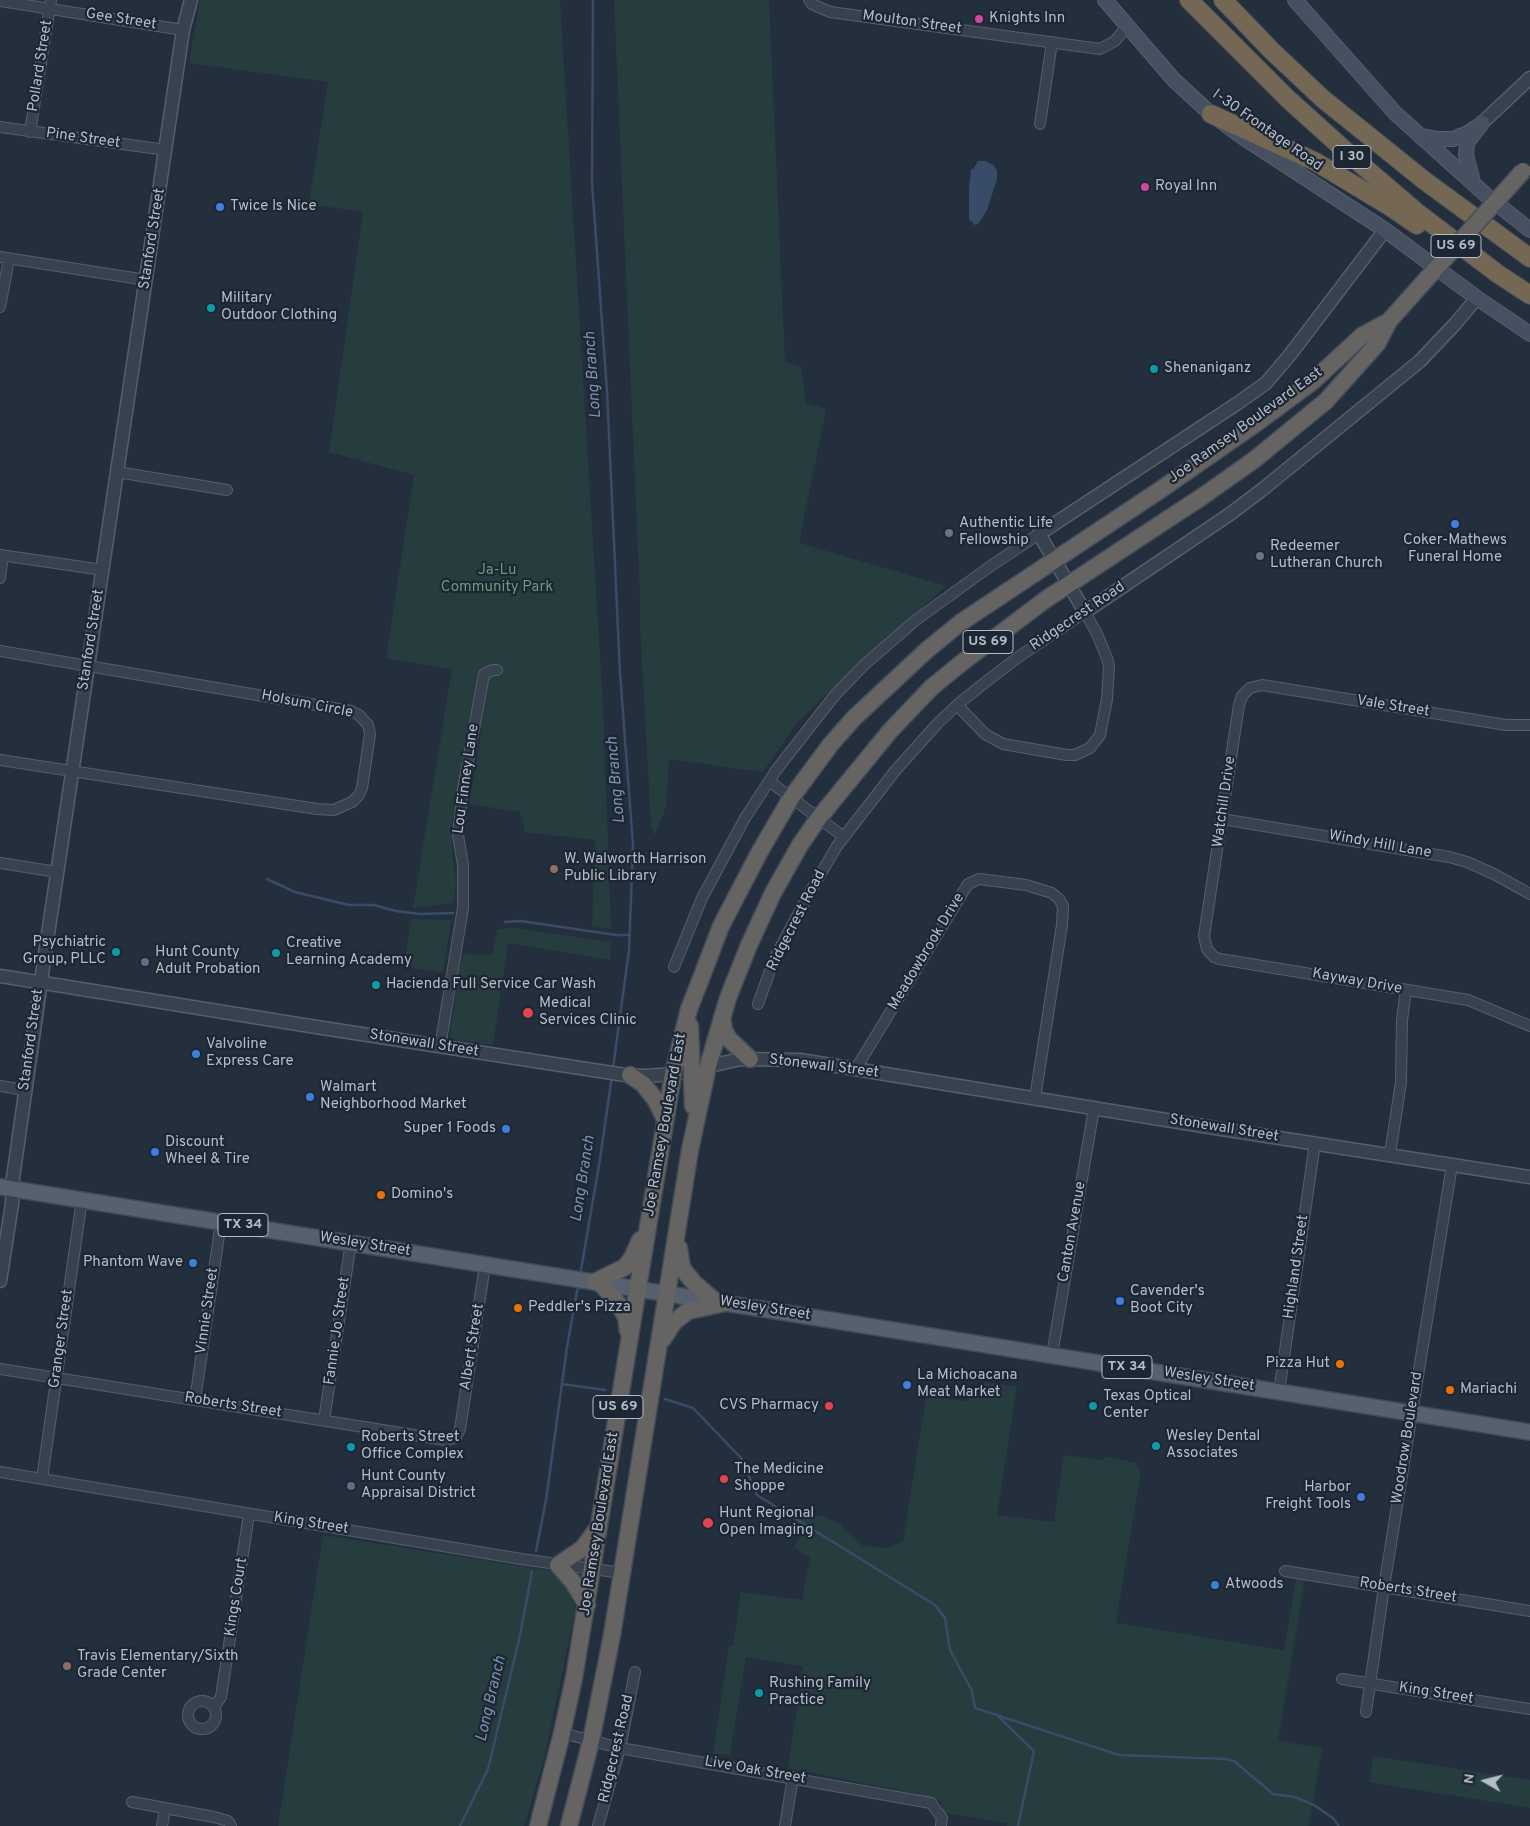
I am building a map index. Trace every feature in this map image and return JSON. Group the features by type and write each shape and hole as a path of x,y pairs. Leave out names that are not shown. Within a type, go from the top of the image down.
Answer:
{"highway":[{"name":"I 30","path":"1189,0 1288,99 1349,154 1419,214 1530,296"},
{"name":"I 30","path":"1223,0 1272,51 1323,99 1418,176 1530,258"},
{"path":"1211,114 1316,162 1389,206 1472,262 1498,274"},
{"name":"US 69","path":"1390,320 1527,168"},
{"name":"Joe Ramsey Boulevard East","path":"538,1826 562,1733 587,1606 672,1074 689,1009 721,926 791,798 831,744 854,718 927,650 960,623 1251,427 1312,382 1363,335 1390,320"},
{"name":"Joe Ramsey Boulevard East","path":"569,1826 591,1740 612,1635 695,1123 722,1017 748,945 773,892 800,845 818,819 890,731 932,687 964,660 1045,600 1203,496 1254,460 1326,401 1377,344 1390,320"},
{"path":"689,1009 695,1123"},
{"path":"722,1017 724,1030 729,1039 750,1059"},
{"path":"628,1075 643,1084 655,1099 665,1119"},
{"path":"629,1338 626,1317 622,1310 614,1298 596,1282 625,1267 632,1258 647,1225"},
{"path":"677,1235 682,1268 694,1283 720,1302"},
{"path":"659,1345 674,1322 688,1311 720,1302"},
{"path":"587,1606 573,1582 551,1563 583,1548 600,1526"}],"main road":[{"name":"I-30 Frontage Road","path":"1105,0 1174,80 1211,114 1244,138 1385,230 1477,298 1530,334"},
{"path":"1295,0 1395,114 1473,183 1530,230"},
{"path":"1421,135 1437,140 1453,139 1468,133 1482,123"},
{"path":"1473,183 1467,162 1466,149 1467,143 1482,123"},
{"name":"Wesley Street","path":"6,1188 1530,1432"}],"street":[{"name":"Stanford Street","path":"0,1281 12,1204 6,1188 25,1090 183,30 191,0"},
{"name":"Moulton Street","path":"809,0 812,4 830,12 1100,49 1115,41 1128,26"},
{"name":"Gee Street","path":"0,2 50,5 183,30"},
{"name":"Pollard Street","path":"30,132 50,5"},
{"path":"1040,124 1052,42"},
{"path":"1482,123 1530,78"},
{"name":"Pine Street","path":"0,127 166,150"},
{"path":"674,967 702,898 745,818 804,732 835,694 864,665 934,606 1038,534 1266,383 1289,356 1385,230"},
{"path":"0,307 4,258 146,280"},
{"name":"Ridgecrest Road","path":"758,1004 775,957 810,892 844,837 895,771 937,724 1017,658 1230,514 1263,489 1420,360 1477,298"},
{"path":"118,472 226,490"},
{"path":"958,705 985,734 1004,744 1075,755 1090,748 1100,735 1107,699 1109,666 1107,658 1098,634 1038,534"},
{"path":"0,578 2,555 103,570"},
{"name":"Holsum Circle","path":"0,651 352,711 359,715 368,725 370,734 362,788 359,795 345,806 334,810 317,809 0,760"},
{"name":"Lou Finney Lane","path":"440,1047 463,908 463,865 458,835 463,789 484,674 497,670"},
{"name":"Vale Street","path":"1256,686 1280,688 1506,725 1530,725"},
{"name":"Watchill Drive","path":"1206,926 1239,705 1242,696 1250,688 1256,686"},
{"path":"769,781 844,837"},
{"name":"Windy Hill Lane","path":"1222,819 1449,857 1467,862 1494,874 1530,894"},
{"path":"0,863 57,872"},
{"name":"Meadowbrook Drive","path":"855,1070 968,884 979,879 1026,885 1052,894 1059,899 1063,906 1062,925 1035,1098"},
{"name":"Kayway Drive","path":"1206,926 1204,943 1214,957 1220,959 1468,1000 1530,1025"},
{"name":"Stonewall Street","path":"0,976 440,1047 628,1075 672,1074 750,1059 800,1060 1530,1177"},
{"path":"1390,1154 1401,1082 1402,1020 1406,990"},
{"path":"0,1086 25,1090"},
{"name":"Canton Avenue","path":"1052,1355 1094,1108"},
{"name":"Highland Street","path":"1279,1392 1315,1143"},
{"name":"Woodrow Boulevard","path":"1366,1712 1384,1587 1452,1164"},
{"name":"Granger Street","path":"42,1479 82,1199"},
{"name":"Vinnie Street","path":"195,1400 221,1222"},
{"name":"Fannie Jo Street","path":"324,1420 351,1242"},
{"name":"Albert Street","path":"460,1429 485,1265"},
{"name":"Roberts Street","path":"0,1370 445,1440 456,1437 460,1429"},
{"name":"King Street","path":"0,1472 167,1498 250,1514 521,1559 622,1573"},
{"name":"Kings Court","path":"214,1707 221,1697 250,1514"},
{"name":"Roberts Street","path":"1285,1571 1530,1611"},
{"name":"Ridgecrest Road","path":"598,1826 620,1748 635,1672"},
{"name":"King Street","path":"1342,1678 1530,1708"},
{"name":"Live Oak Street","path":"562,1733 620,1748 931,1802 941,1822"},
{"path":"785,1826 793,1778"},
{"path":"132,1802 223,1819 228,1821 231,1826"},
{"path":"162,1826 165,1809"}],"green space":[{"name":"Ja-Lu Community Park","path":"200,0 560,0 603,705 611,929 592,927 595,840 525,832 520,812 469,804 482,729 467,730 451,829 456,880 454,903 413,908 452,669 386,658 414,475 329,452 363,212 309,204 328,82 189,63"},
{"path":"614,0 769,0 785,362 801,367 806,403 826,409 799,543 946,586 837,684 797,723 763,772 669,759 666,807 655,835 651,827 640,628"},
{"path":"411,919 451,920 443,973 404,966"},
{"path":"514,928 611,942 610,960 508,943 493,1045 455,1040 451,1037 450,1033 462,954 493,954 497,929"},
{"path":"985,1383 1017,1386 997,1515 1054,1522 1064,1455 1103,1460 1104,1456 1136,1463 1141,1472 1116,1623 1284,1650 1296,1578 1305,1579 1278,1741 1322,1748 1309,1826 1007,1826 1007,1823 945,1813 941,1801 918,1794 788,1768 803,1666 746,1657 730,1755 713,1754 729,1646 733,1646 741,1592 802,1600 810,1558 794,1547 805,1528 795,1521 806,1516 823,1516 840,1524 863,1546 889,1548 903,1541 926,1397 967,1401 970,1390"},
{"path":"323,1535 553,1571 567,1586 576,1608 544,1759 524,1826 278,1826"},
{"path":"1373,1756 1530,1780 1530,1808 1369,1782"}],"water":[{"path":"978,161 985,161 993,165 997,170 997,179 987,210 979,223 975,225 969,219 969,188 971,170"}],"waterway":[{"name":"Long Branch","path":"593,0 592,183 607,391 620,673 633,845 629,950 613,1068"},
{"path":"267,879 295,892 349,905 374,905 396,911 420,914 453,913"},
{"path":"505,922 521,921 616,935 630,935"},
{"name":"Long Branch","path":"580,1276 612,1076"},
{"name":"Long Branch","path":"536,1551 546,1500 567,1347 578,1286"},
{"path":"562,1384 605,1390"},
{"path":"665,1399 693,1408 741,1458 757,1495 935,1605 945,1618 950,1650 972,1691 975,1708 1119,1755 1226,1759 1234,1761 1273,1794 1295,1797 1314,1805 1333,1818 1339,1826"},
{"name":"Long Branch","path":"460,1826 488,1769 519,1640 532,1572"},
{"path":"997,1715 1034,1751 1018,1826"}],"place":[{"name":"Knights Inn","path":"979,19"},
{"name":"Royal Inn","path":"1145,187"},
{"name":"Twice Is Nice","path":"220,207"},
{"name":"Military Outdoor Clothing","path":"211,308"},
{"name":"Shenaniganz","path":"1154,369"},
{"name":"Coker-Mathews Funeral Home","path":"1455,524"},
{"name":"Authentic Life Fellowship","path":"949,533"},
{"name":"Redeemer Lutheran Church","path":"1260,556"},
{"name":"W. Walworth Harrison Public Library","path":"554,869"},
{"name":"Psychiatric Group, PLLC","path":"116,952"},
{"name":"Creative Learning Academy","path":"276,953"},
{"name":"Hunt County Adult Probation","path":"145,962"},
{"name":"Hacienda Full Service Car Wash","path":"376,985"},
{"name":"Medical Services Clinic","path":"528,1013"},
{"name":"Valvoline Express Care","path":"196,1054"},
{"name":"Walmart Neighborhood Market","path":"310,1097"},
{"name":"Super 1 Foods","path":"506,1129"},
{"name":"Discount Wheel & Tire","path":"155,1152"},
{"name":"Domino's","path":"381,1195"},
{"name":"Phantom Wave","path":"193,1263"},
{"name":"Cavender's Boot City","path":"1120,1301"},
{"name":"Peddler's Pizza","path":"518,1308"},
{"name":"Pizza Hut","path":"1340,1364"},
{"name":"La Michoacana Meat Market","path":"907,1385"},
{"name":"Mariachi","path":"1450,1390"},
{"name":"CVS Pharmacy","path":"829,1406"},
{"name":"Texas Optical Center","path":"1093,1406"},
{"name":"Wesley Dental Associates","path":"1156,1446"},
{"name":"Roberts Street Office Complex","path":"351,1447"},
{"name":"The Medicine Shoppe","path":"724,1479"},
{"name":"Hunt County Appraisal District","path":"351,1486"},
{"name":"Harbor Freight Tools","path":"1361,1497"},
{"name":"Hunt Regional Open Imaging","path":"708,1523"},
{"name":"Atwoods","path":"1215,1585"},
{"name":"Travis Elementary/Sixth Grade Center","path":"67,1666"},
{"name":"Rushing Family Practice","path":"759,1693"}]}
